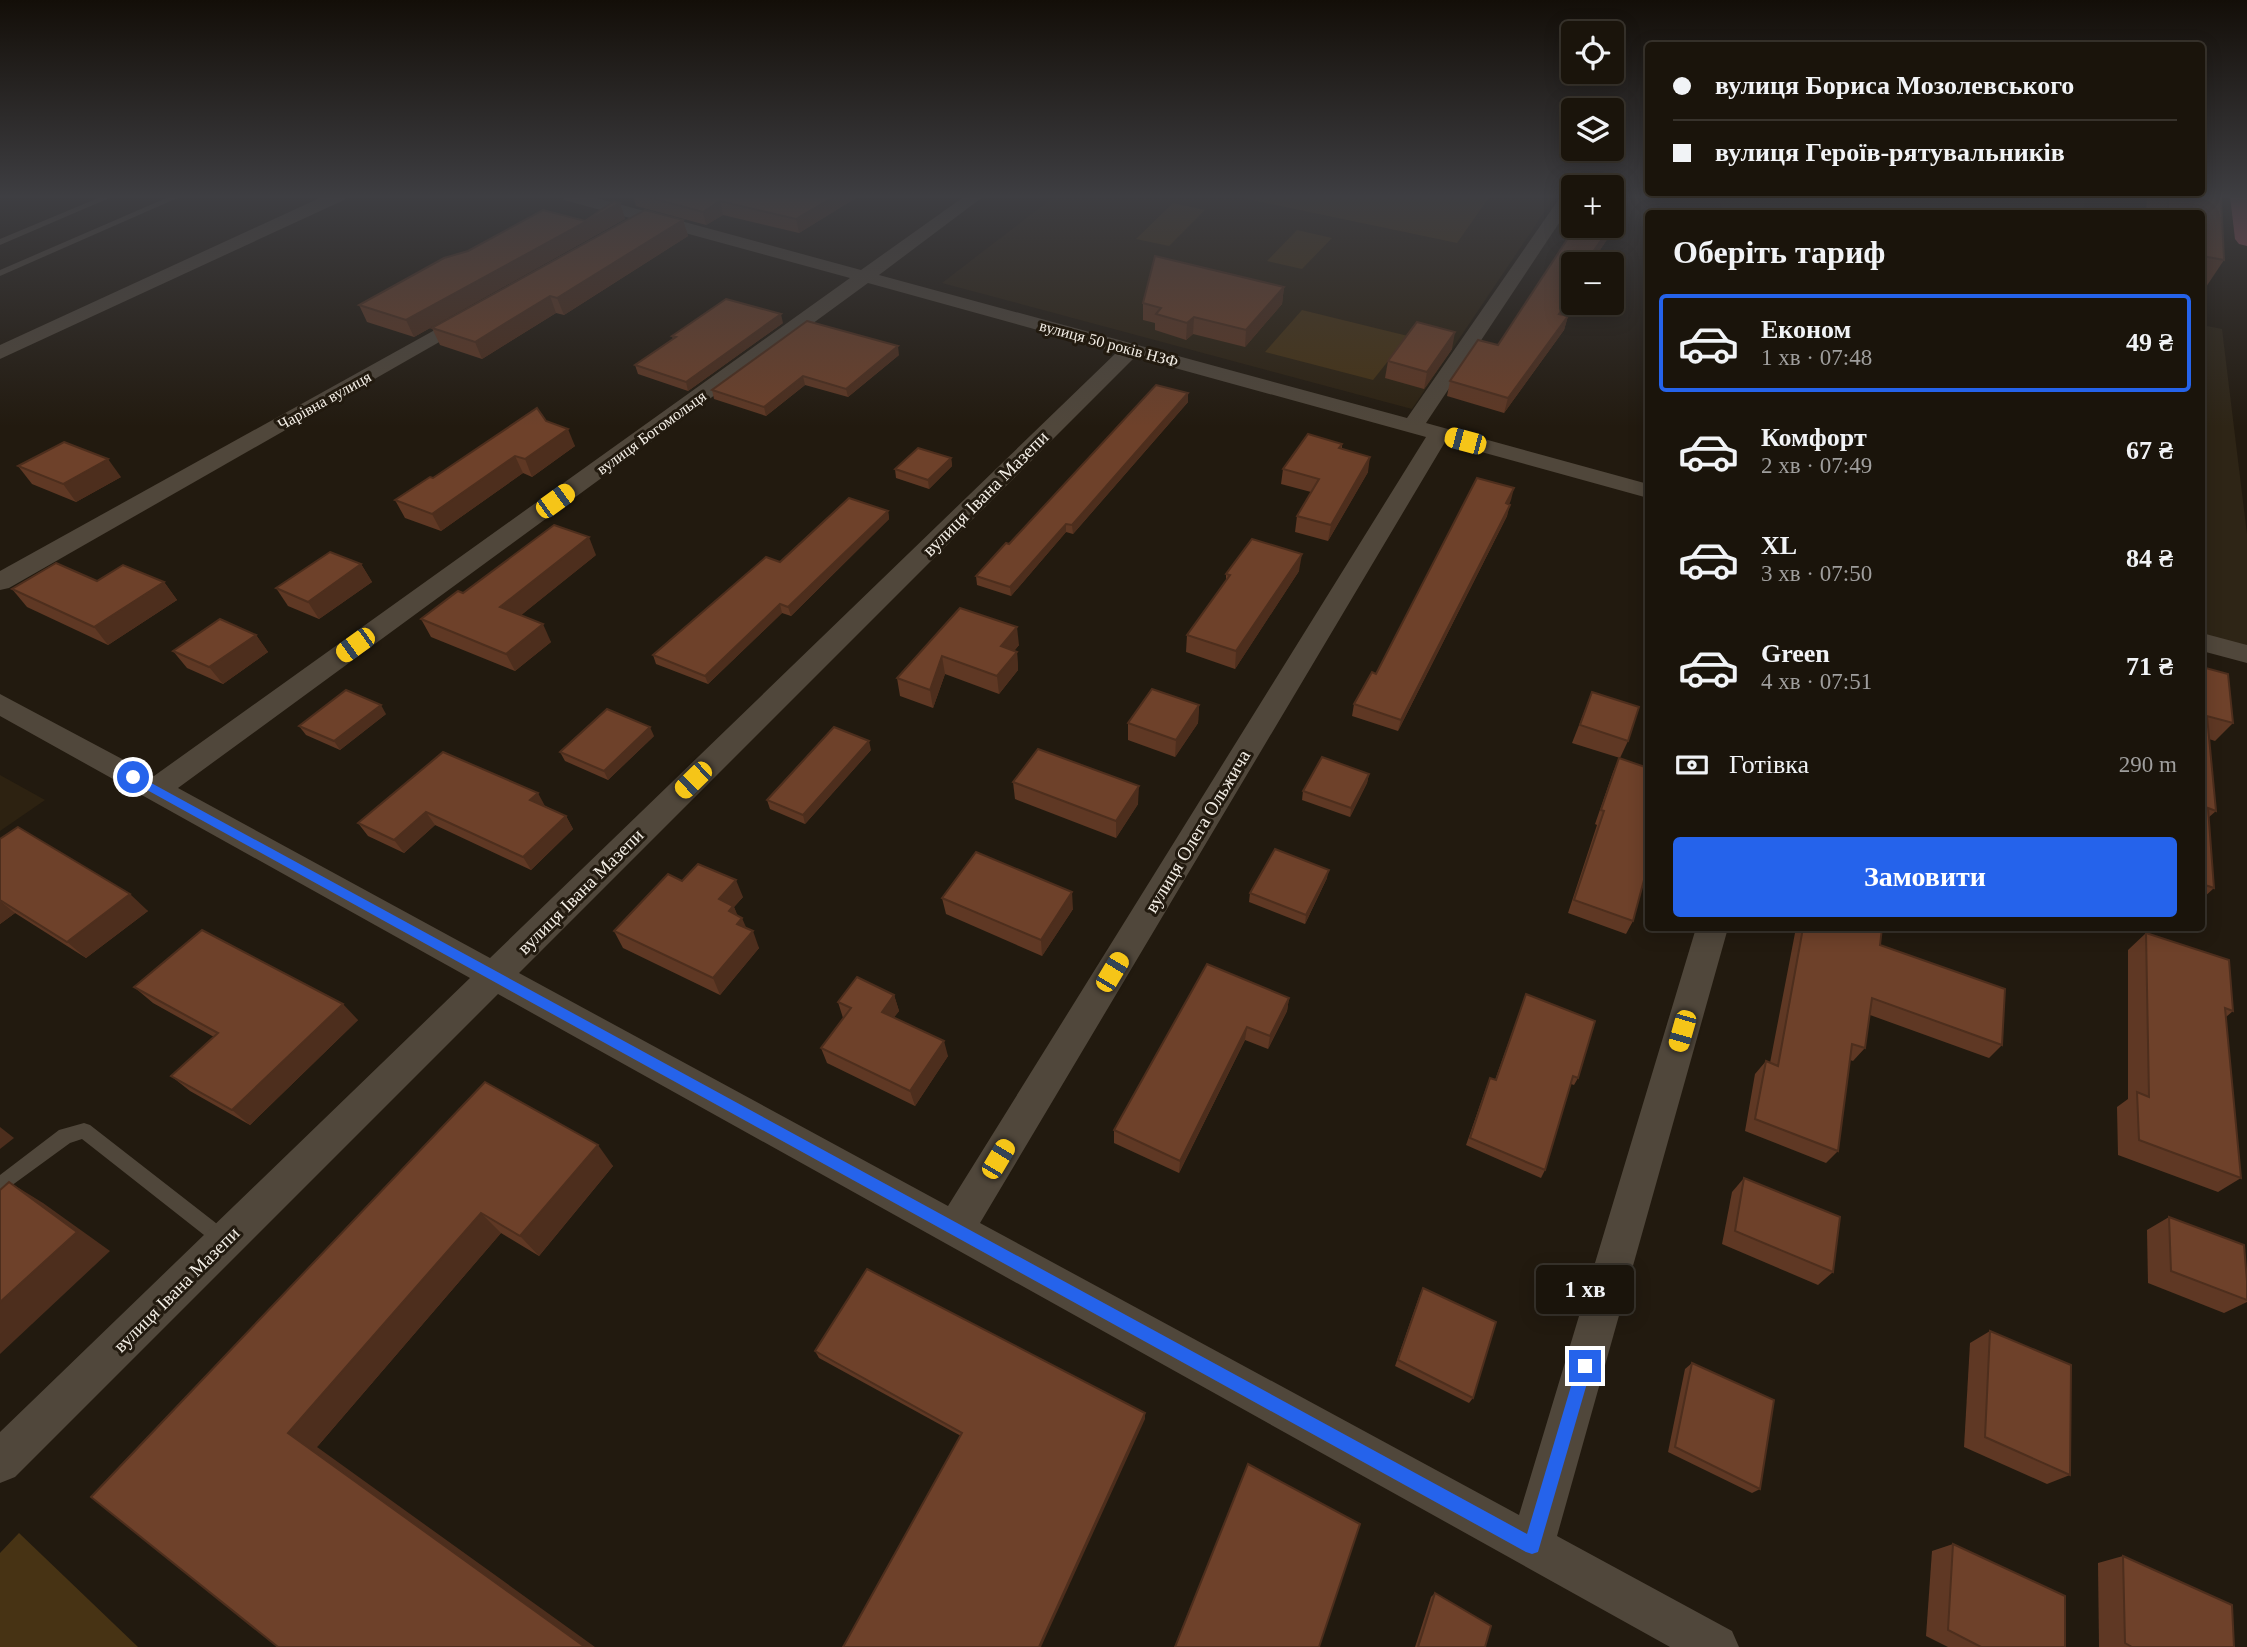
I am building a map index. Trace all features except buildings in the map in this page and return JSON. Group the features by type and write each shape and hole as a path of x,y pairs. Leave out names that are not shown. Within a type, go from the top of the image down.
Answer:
{"street":[{"path":"0,353 173,273"},
{"name":"вулиця 50 років НЗФ","path":"851,273 1645,490"},
{"name":"вулиця Богомольця","path":"155,790 872,273"},
{"name":"вулиця Олега Ольжича","path":"955,1229 1426,430 1522,273"},
{"name":"Чарівна вулиця","path":"0,582 491,305"},
{"name":"вулиця Івана Мазепи","path":"0,1462 1131,349"},
{"path":"2205,643 2247,654"},
{"path":"0,704 1716,1647"},
{"path":"1532,1546 1711,931"}],"lane":[{"path":"0,1186 34,1157 65,1136 84,1131 225,1241"}],"shaded area":[{"path":"955,273 1503,273 1412,409 942,283"},
{"path":"1302,310 1408,336 1373,380 1265,352"},
{"path":"2205,326 2222,329 2247,534 2247,647 2205,636"},
{"path":"0,775 45,800 0,831"},
{"path":"19,1533 138,1647 0,1647 0,1553"}],"route":[{"path":"133,777 1532,1546 1585,1366"}]}
